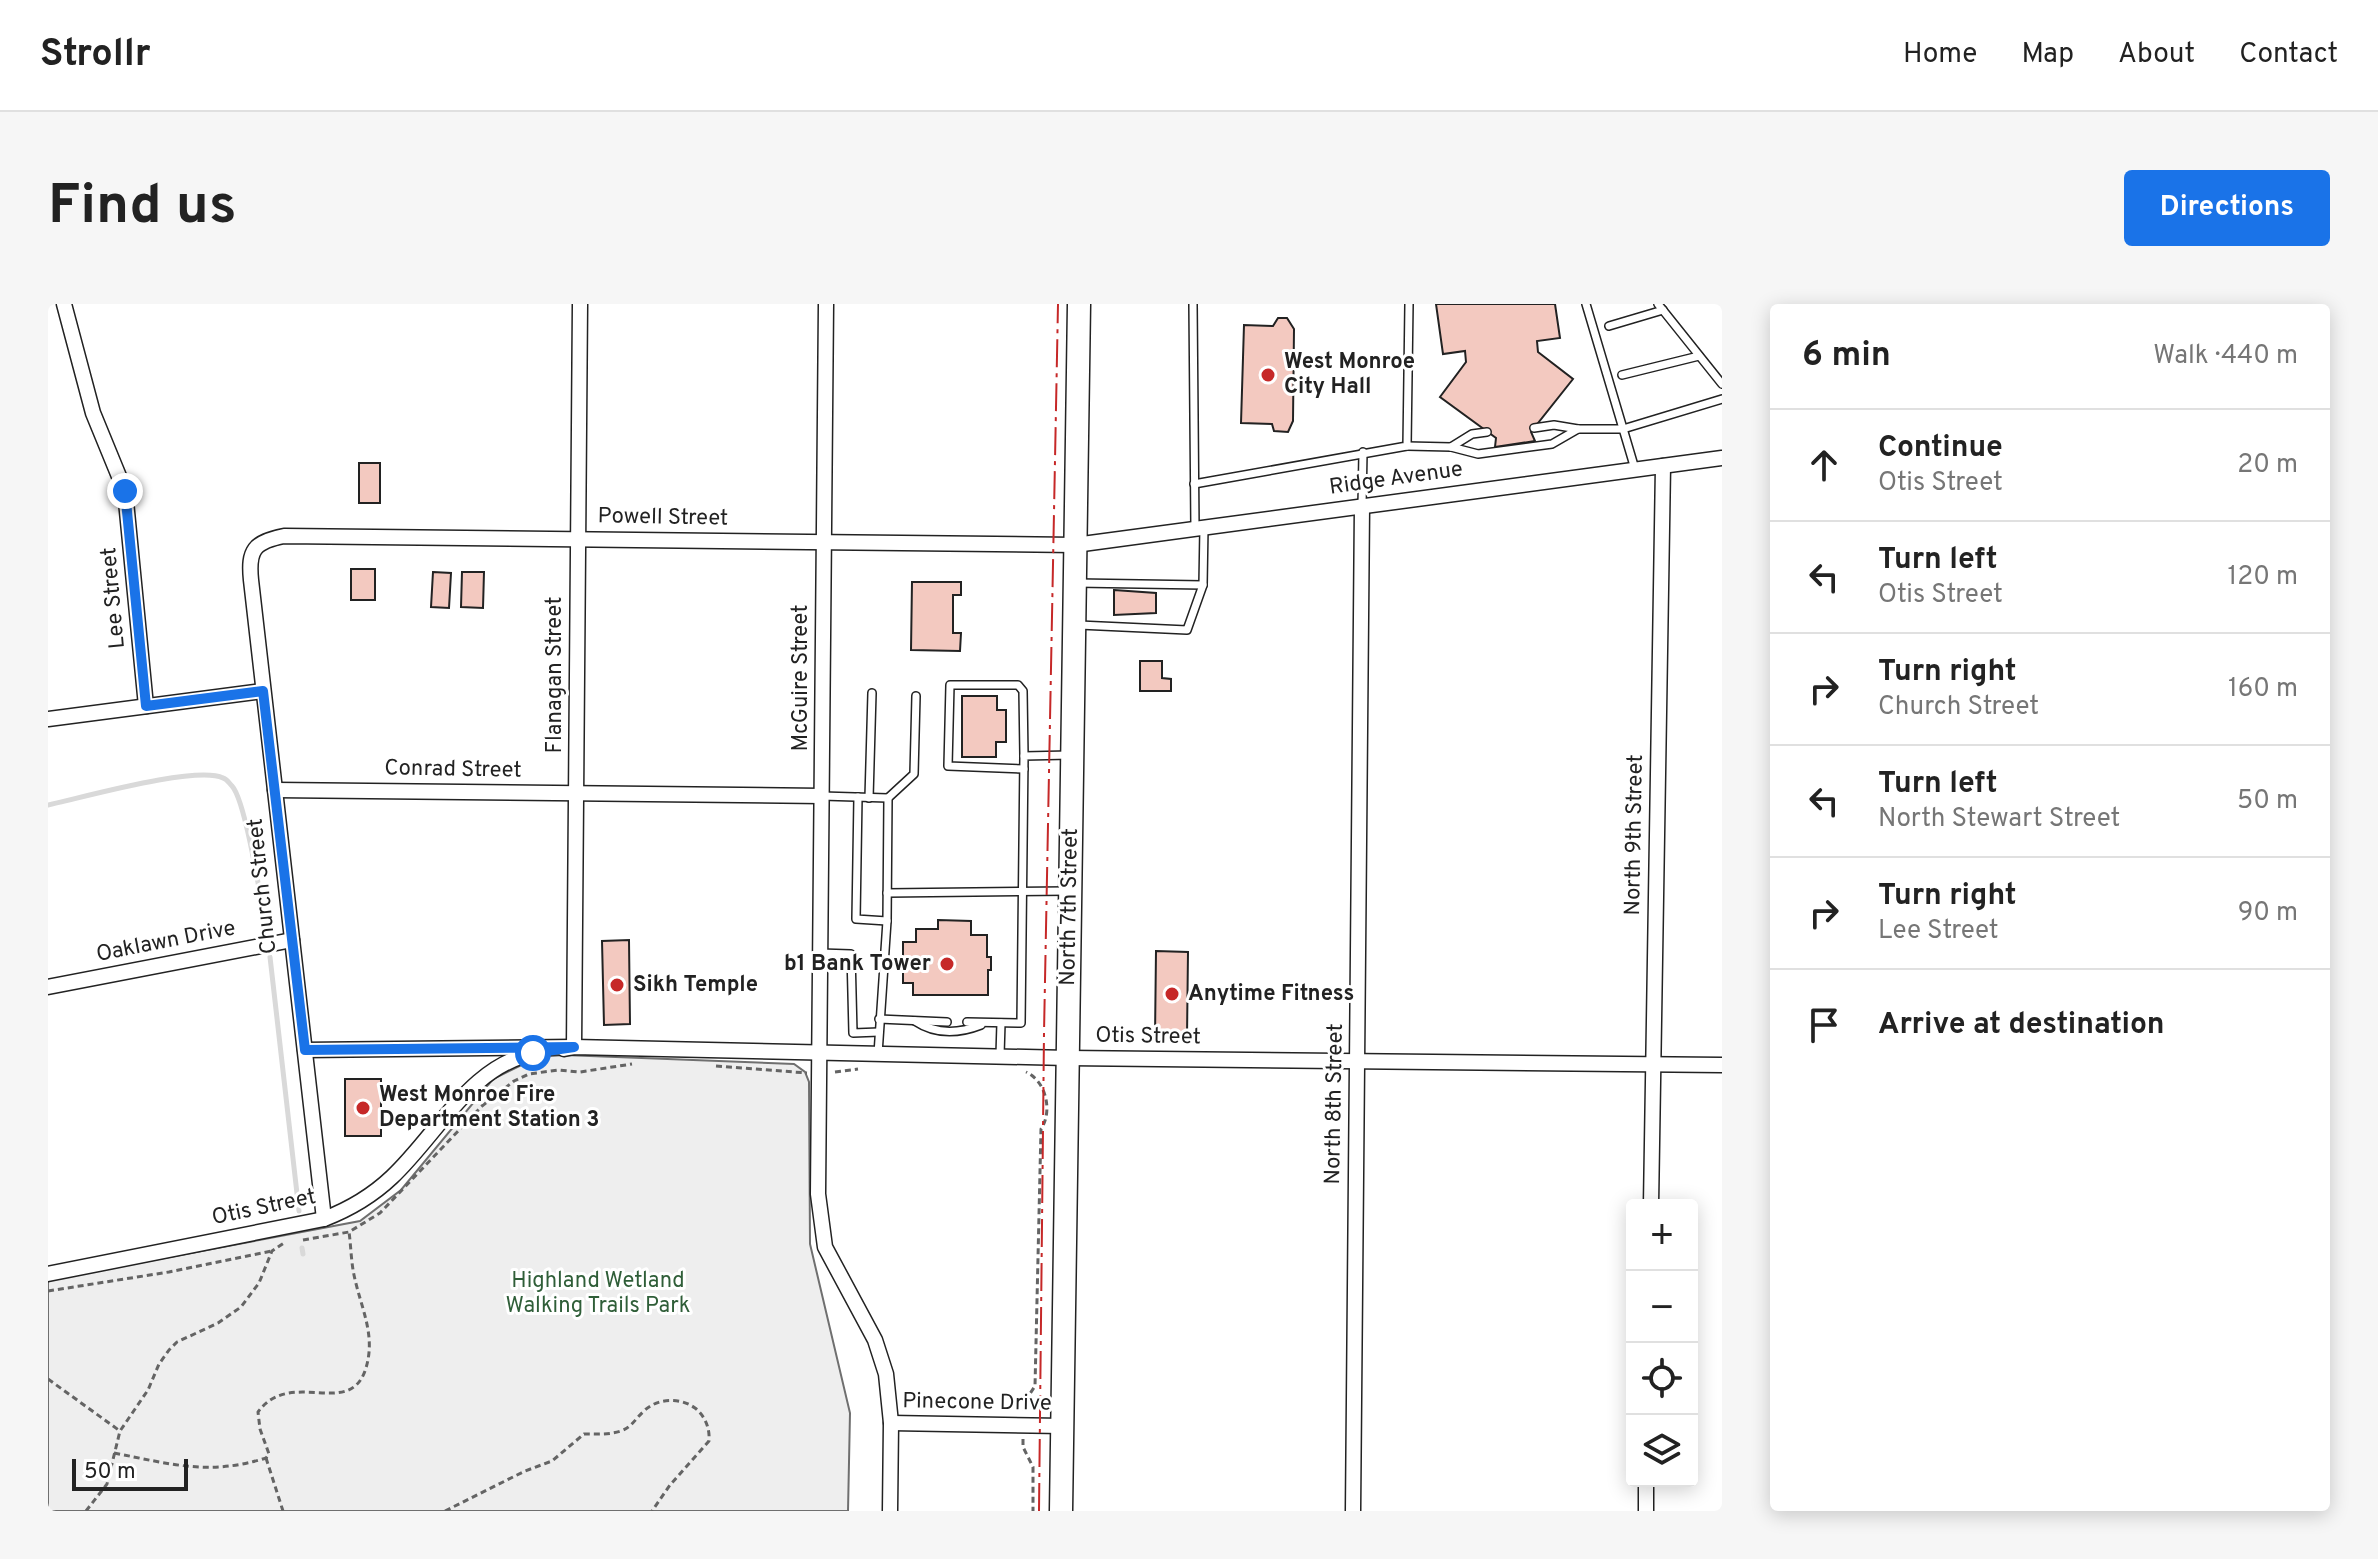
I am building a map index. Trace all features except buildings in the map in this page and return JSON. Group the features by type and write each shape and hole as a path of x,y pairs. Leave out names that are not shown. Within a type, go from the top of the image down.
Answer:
{"main road":[{"name":"North 7th Street","path":"1061,1511 1079,304"}],"street":[{"name":"Lee Street","path":"64,304 93,413 125,491 146,706"},
{"name":"Flanagan Street","path":"574,1047 580,304"},
{"name":"McGuire Street","path":"826,304 818,1194 821,1232 833,1264 875,1340 888,1386 891,1423 890,1511"},
{"name":"Ridge Avenue","path":"1075,545 1722,458"},
{"name":"North 9th Street","path":"1651,1199 1663,466"},
{"name":"North 8th Street","path":"1353,1511 1362,506"},
{"name":"Powell Street","path":"254,549 265,540 284,536 1075,545"},
{"name":"Church Street","path":"254,549 249,563 324,1219"},
{"path":"48,719 263,691"},
{"name":"Conrad Street","path":"275,790 822,796"},
{"name":"Oaklawn Drive","path":"48,987 292,940"},
{"name":"Otis Street","path":"305,1050 574,1047 1068,1058 1722,1065"},
{"name":"Otis Street","path":"48,1274 324,1219 348,1210 393,1176 485,1074 533,1053 574,1047"},
{"name":"Pinecone Drive","path":"891,1423 1063,1426"},
{"path":"1646,1487 1646,1511"}],"lane":[{"path":"1074,625 1187,630 1203,585 1194,484 1193,304"},
{"path":"1407,446 1409,304"},
{"path":"1586,304 1635,469"},
{"path":"1609,326 1660,307 1722,384"},
{"path":"1622,375 1699,356"},
{"path":"1534,428 1554,425 1578,429 1623,429 1722,399"},
{"path":"1194,484 1407,446 1451,447 1478,454 1552,444 1578,429"},
{"path":"1451,447 1472,434 1487,432"},
{"path":"1362,506 1363,452"},
{"path":"1074,583 1203,585"},
{"path":"967,1022 1021,1023 1024,769 1023,691 1018,685 950,685 948,766 1024,769"},
{"path":"869,798 872,693"},
{"path":"822,796 888,798 914,774 916,696"},
{"path":"1024,756 1072,755"},
{"path":"858,797 856,919 887,921"},
{"path":"878,1054 887,921 888,798"},
{"path":"887,893 1070,891"},
{"path":"820,953 851,954 853,1033 879,1032"},
{"path":"879,1019 947,1022"},
{"path":"915,1021 930,1031 964,1032 986,1023"},
{"path":"1000,1055 1001,1023"}],"path":[{"path":"296,1241 349,1232 392,1203 482,1106 514,1081 529,1074 580,1072 639,1063"},
{"path":"709,1066 784,1069 806,1073"},
{"path":"833,1072 864,1069"},
{"path":"1022,1071 1038,1080 1046,1103 1045,1122 1041,1129 1035,1386 1024,1403 1024,1413"},
{"path":"283,1511 266,1458 269,1449 258,1412 279,1394 291,1391 328,1394 347,1391 359,1384 365,1370 370,1330 354,1275 349,1232"},
{"path":"48,1291 272,1251 286,1242"},
{"path":"86,1511 107,1484 120,1431 148,1390 169,1350 177,1342 218,1323 241,1307 259,1283 272,1251"},
{"path":"48,1379 120,1431"},
{"path":"445,1511 552,1461 584,1434 614,1434 632,1426 641,1413 655,1404 667,1400 683,1402 699,1411 709,1426 709,1441 670,1485 652,1511"},
{"path":"1023,1441 1033,1467 1033,1511"},
{"path":"114,1453 190,1468 238,1467 266,1458"}],"green space":[{"name":"Highland Wetland Walking Trails Park","path":"564,1055 794,1064 805,1072 809,1082 810,1244 850,1413 848,1511 48,1511 48,1280 360,1221 401,1190 493,1079 538,1057"}],"waterway":[{"path":"48,805 165,779 209,775 224,779 232,786 243,812 267,934"},
{"path":"270,957 299,1211"},
{"path":"302,1248 303,1254"}],"power":[{"path":"1039,1511 1044,1033 1058,304"}],"place":[{"name":"West Monroe City Hall","path":"1268,375"},
{"name":"b1 Bank Tower","path":"947,964"},
{"name":"Sikh Temple","path":"617,985"},
{"name":"Anytime Fitness","path":"1172,994"},
{"name":"West Monroe Fire Department Station 3","path":"363,1108"}],"route":[{"path":"125,491 146,706 263,691 305,1050 574,1047 533,1053"}]}
